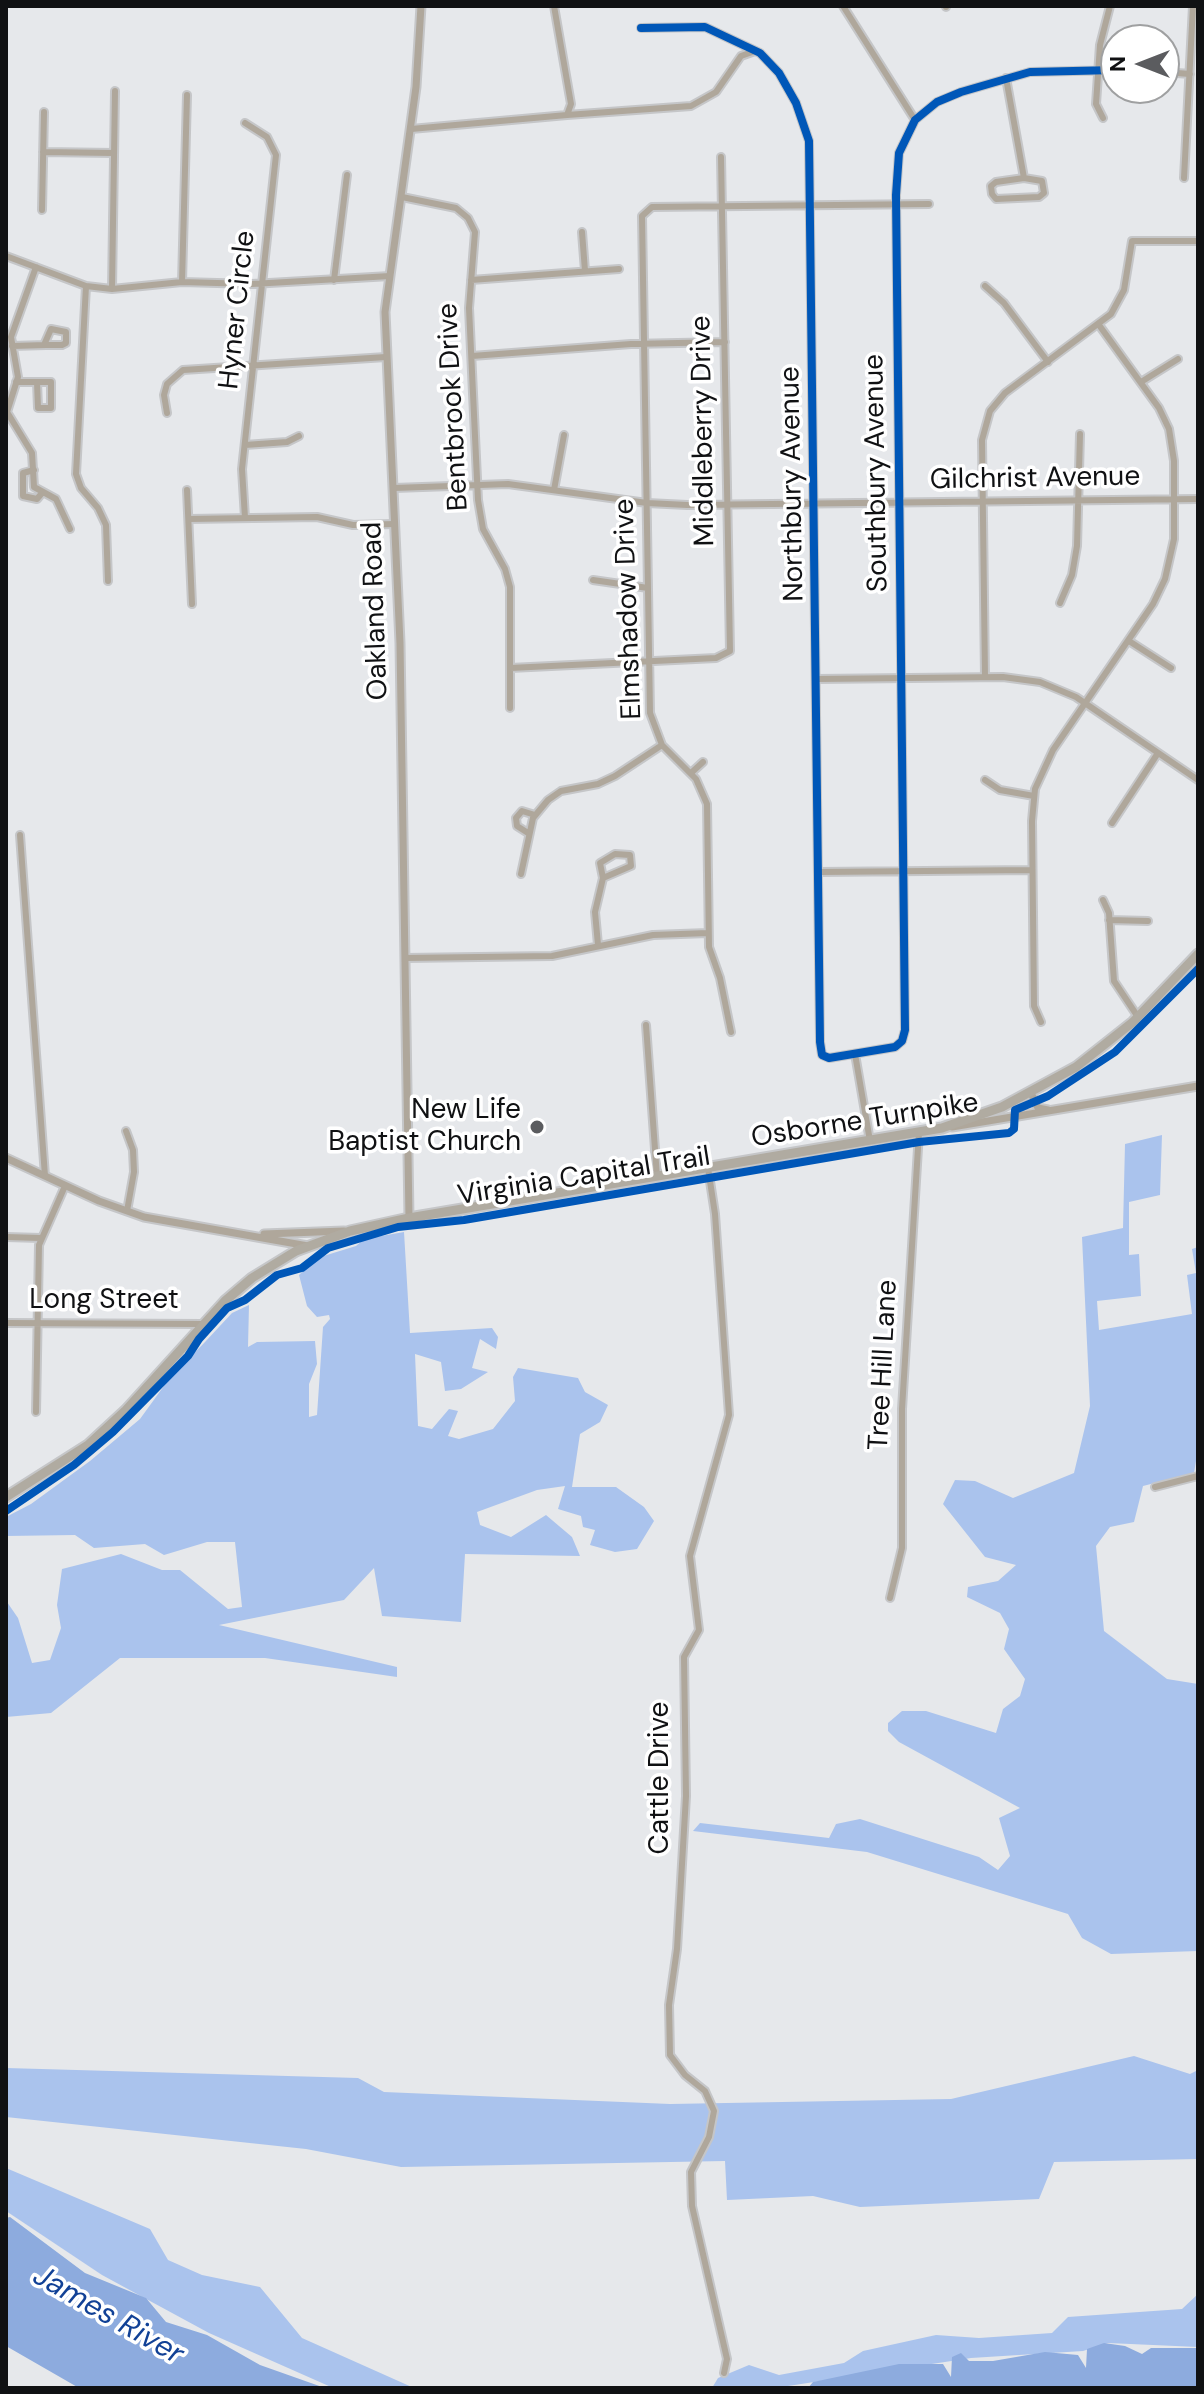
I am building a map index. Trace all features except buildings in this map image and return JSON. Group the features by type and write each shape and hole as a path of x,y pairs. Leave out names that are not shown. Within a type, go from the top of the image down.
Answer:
{"main road":[{"path":"942,1128 1031,1093 1088,1059 1138,1017 1198,954"},
{"name":"Osborne Turnpike","path":"6,1497 45,1476 111,1425 202,1324 252,1278 308,1246 350,1231 409,1218 942,1128"}],"street":[{"name":"Oakland Road","path":"409,1218 395,524 385,312 411,129 421,6"},
{"path":"554,6 571,104 567,115"},
{"path":"843,6 915,120 937,102 1006,78 1059,69 1099,70"},
{"path":"1103,118 1096,104 1100,45 1110,6"},
{"path":"1184,178 1193,6"},
{"name":"Northbury Avenue","path":"641,28 705,27 758,52 779,73 805,125 812,158 822,1055 829,1058 855,1054"},
{"path":"411,129 691,106 723,85 745,53 758,52"},
{"path":"1180,73 1190,74"},
{"path":"1006,78 1024,178"},
{"path":"112,289 115,91"},
{"path":"182,282 187,95"},
{"path":"42,210 44,112"},
{"name":"Southbury Avenue","path":"855,1054 895,1047 902,1041 904,871 896,204 897,162 915,120"},
{"name":"Hyner Circle","path":"245,123 263,133 276,155 245,445 245,518"},
{"path":"43,152 114,153"},
{"name":"Middleberry Drive","path":"650,661 716,658 728,654 721,157"},
{"path":"334,280 347,175"},
{"path":"1024,178 1042,181 1044,193 1039,197 996,199 992,194 991,186 996,182 1024,178"},
{"name":"Bentbrook Drive","path":"402,197 448,205 468,218 476,238 471,280 478,484 483,529 509,580 510,708"},
{"path":"722,206 929,204"},
{"name":"Elmshadow Drive","path":"722,206 652,207 644,211 644,344 650,713 662,745 691,773 702,790 709,819 708,933 731,1032"},
{"path":"582,232 585,271"},
{"path":"985,677 982,440 986,419 1005,393 1099,325 1121,298 1129,245 1138,239 1198,241"},
{"path":"6,256 86,286 112,289 182,282 263,284 390,276"},
{"path":"36,267 13,331 16,382 7,407 14,426 30,448 34,487 56,499 70,529"},
{"path":"471,280 619,269"},
{"path":"86,286 76,474 81,488 98,508 106,525 108,581"},
{"path":"985,286 1004,303 1048,362"},
{"path":"1041,1022 1034,1006 1034,796 1048,757 1129,641 1165,579 1174,539 1174,449 1169,429 1141,382 1099,325"},
{"path":"472,356 644,344 725,342"},
{"path":"12,346 44,345"},
{"path":"167,413 166,388 181,371 386,357"},
{"path":"1141,382 1178,359"},
{"path":"16,382 37,382 51,382 51,408 38,408 37,382"},
{"path":"6,432 14,426"},
{"path":"1060,603 1074,568 1080,434"},
{"path":"554,490 564,435"},
{"path":"245,445 287,442 299,436"},
{"path":"34,470 23,473 23,496 37,499 42,493"},
{"name":"Gilchrist Avenue","path":"394,488 478,484 554,490 647,503 1198,499"},
{"path":"187,490 192,604"},
{"path":"189,519 317,517 353,525 395,524"},
{"path":"593,580 648,588"},
{"path":"1129,641 1171,668"},
{"path":"510,668 650,661"},
{"path":"817,679 985,677 1040,682 1085,703 1198,780"},
{"path":"521,874 528,833 535,815 561,791 598,784 662,745"},
{"path":"1112,823 1158,753"},
{"path":"691,773 703,762"},
{"path":"985,780 1000,790 1034,796"},
{"path":"528,833 517,826 516,818 522,811 535,815"},
{"path":"20,835 45,1176"},
{"path":"598,945 595,912 603,878 601,861 621,853 630,855 631,866 603,878"},
{"path":"819,872 1032,870"},
{"path":"1103,900 1109,920 1114,981 1138,1017"},
{"path":"1109,920 1148,921"},
{"path":"405,958 536,958 653,935 708,933"},
{"path":"646,1025 657,1177"},
{"path":"855,1054 870,1141"},
{"name":"Osborne Turnpike","path":"942,1128 1000,1122 1198,1086"},
{"path":"1031,1093 1038,1108 1059,1110"},
{"path":"996,1109 1000,1122"},
{"path":"126,1131 133,1150 134,1172 127,1211"},
{"name":"Tree Hill Lane","path":"890,1598 902,1548 902,1409 919,1132"},
{"path":"6,1158 127,1211 181,1226 308,1246"},
{"name":"Cattle Drive","path":"708,1168 718,1245 729,1415 690,1559 699,1630 684,1657 686,1796 677,1949 669,2005 670,2055 685,2075 705,2091 714,2111 709,2137 691,2172 692,2206 727,2359 724,2373"},
{"path":"36,1412 37,1268 41,1238 65,1186"},
{"path":"250,1235 350,1231"},
{"path":"6,1237 41,1238"},
{"path":"280,1240 287,1244 291,1254"},
{"name":"Long Street","path":"6,1323 202,1324"},
{"path":"1155,1487 1198,1476"}],"shaded area":[{"path":"1162,1135 1160,1195 1129,1202 1129,1255 1139,1254 1141,1296 1097,1301 1099,1330 1192,1314 1187,1275 1196,1273 1192,1249 1198,1247 1198,1449 1194,1473 1143,1486 1134,1522 1110,1527 1096,1546 1104,1631 1167,1679 1198,1684 1198,1951 1111,1954 1082,1938 1068,1914 867,1852 693,1831 700,1823 829,1838 836,1824 860,1819 979,1857 998,1870 1010,1856 999,1818 1020,1808 899,1742 888,1731 888,1723 902,1711 926,1711 996,1733 1003,1709 1020,1696 1025,1679 1004,1649 1009,1629 1000,1613 967,1597 968,1587 998,1581 1016,1565 985,1557 943,1504 955,1480 975,1481 1013,1498 1074,1473 1090,1406 1082,1237 1123,1228 1125,1144"},
{"path":"404,1232 410,1333 492,1328 498,1337 496,1349 480,1339 472,1368 488,1372 461,1389 445,1391 441,1362 415,1354 418,1426 432,1429 449,1409 458,1411 448,1436 459,1439 493,1429 515,1401 513,1377 518,1368 578,1378 585,1392 608,1405 600,1422 580,1434 572,1487 616,1487 644,1507 654,1521 637,1549 615,1552 590,1545 595,1530 583,1527 581,1516 558,1509 565,1486 537,1490 477,1512 480,1525 511,1537 546,1515 572,1537 580,1556 465,1554 461,1622 382,1616 374,1568 344,1600 219,1625 397,1667 397,1677 265,1658 120,1658 51,1713 6,1717 6,1574 7,1602 18,1618 32,1663 50,1660 61,1628 57,1605 62,1569 121,1554 162,1570 180,1570 228,1609 242,1607 235,1542 207,1542 164,1555 145,1544 94,1548 75,1535 6,1536 6,1517 31,1504 90,1461 140,1419 169,1379 232,1313 249,1305 248,1347 257,1342 315,1341 317,1364 309,1384 309,1417 317,1415 323,1327 330,1319 329,1315 317,1317 307,1306 299,1275 317,1258 356,1246 364,1239"},
{"path":"1134,2056 1190,2074 1198,2070 1198,2159 1054,2162 1039,2199 860,2207 813,2196 727,2200 725,2161 401,2167 306,2149 6,2117 6,2068 358,2078 384,2092 670,2104 951,2099"},
{"path":"6,2168 150,2229 168,2260 202,2275 260,2287 302,2338 414,2388 331,2387 209,2333 102,2275 6,2211"},
{"path":"1198,2294 1198,2347 1108,2343 1083,2351 971,2358 775,2388 712,2388 718,2378 749,2365 779,2375 844,2363 863,2351 936,2335 979,2338 1052,2333 1068,2317 1182,2309"}],"water":[{"name":"James River","path":"10,2217 85,2273 146,2298 166,2322 207,2335 260,2365 325,2388 79,2388 6,2346 6,2218"},
{"path":"1104,2343 1125,2346 1142,2354 1151,2348 1198,2348 1198,2388 808,2388 813,2382 899,2364 943,2364 951,2377 952,2357 961,2353 969,2361 993,2361 1045,2352 1078,2355 1086,2368 1087,2349"}],"cycle path":[{"path":"641,28 705,27 760,53 779,73 796,103 809,141 820,1042 822,1055 829,1058 895,1047 902,1041 905,1030 896,195 899,153 915,120 937,102 961,92 1030,72 1100,70"},
{"name":"Virginia Capital Trail","path":"6,1511 74,1465 113,1432 188,1356 227,1308 245,1300 277,1275 302,1268 328,1248 398,1227 464,1220 919,1142 1009,1133 1014,1129 1015,1110 1048,1096 1115,1052 1198,969"}],"place":[{"name":"New Life Baptist Church","path":"537,1127"}]}
